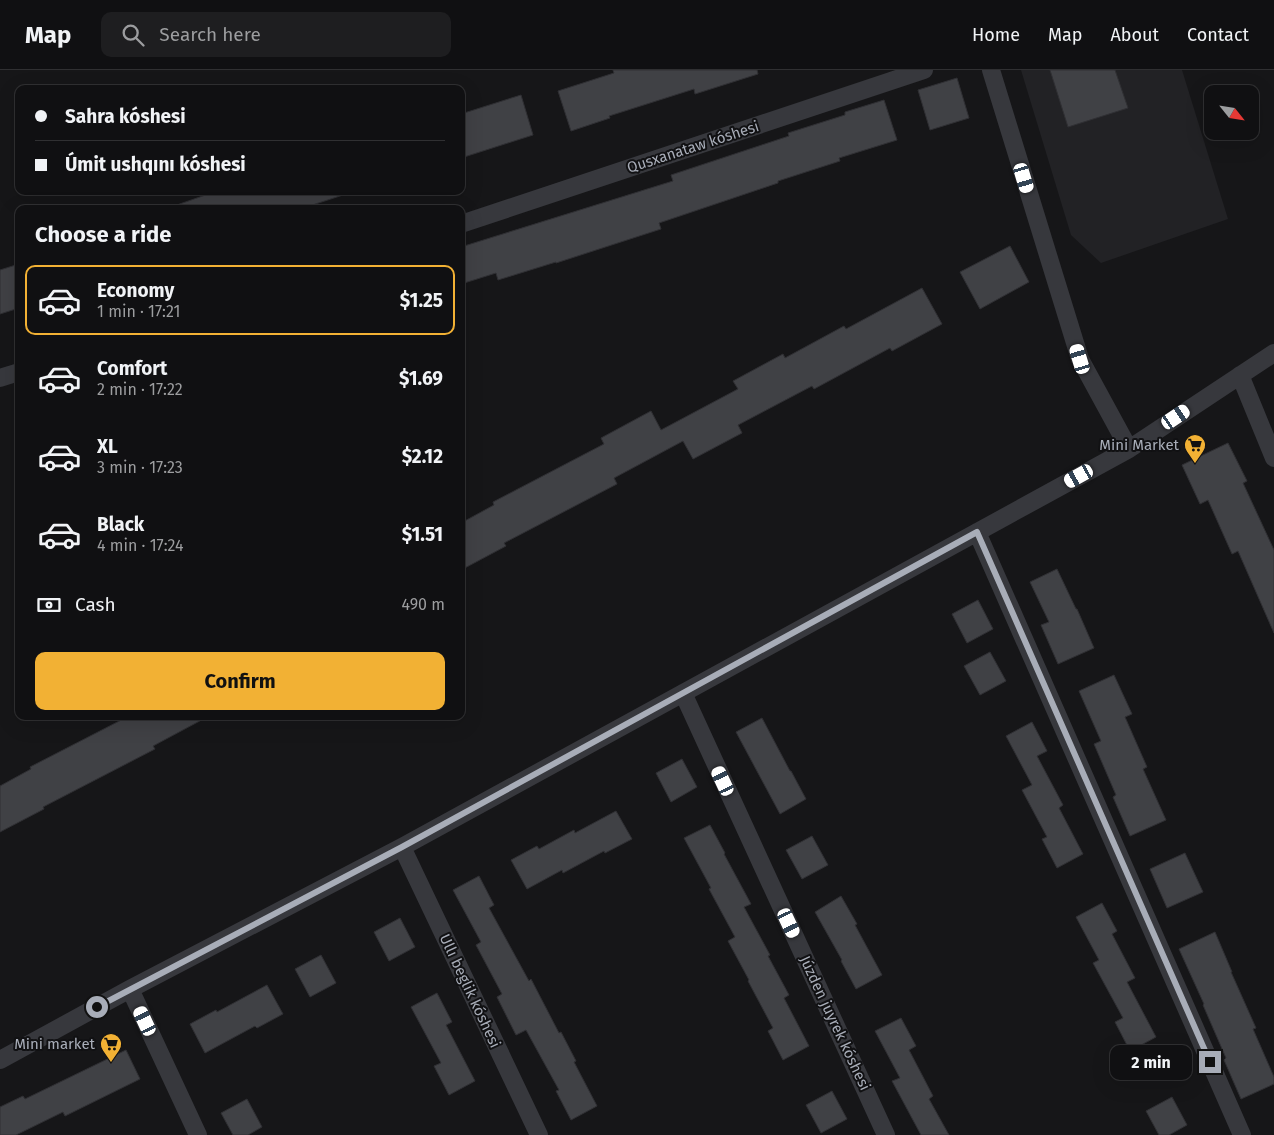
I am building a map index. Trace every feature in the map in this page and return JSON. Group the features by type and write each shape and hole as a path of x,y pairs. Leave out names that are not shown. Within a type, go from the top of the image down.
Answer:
{"street":[{"name":"Qusxanataw kóshesi","path":"465,223 924,70"},
{"path":"991,70 1080,359 1129,449"},
{"path":"0,1060 130,989 402,847 1129,449 1274,353"},
{"path":"0,378 15,373"},
{"path":"1240,376 1274,458"},
{"path":"977,532 1242,1135"},
{"name":"Júzden juyrek kóshesi","path":"683,693 886,1135"},
{"name":"Ullı beglik kóshesi","path":"402,847 539,1135"},
{"path":"130,989 198,1135"}],"shaded area":[{"path":"1021,70 1182,70 1228,219 1101,263 1071,235"}],"building":[{"path":"613,70 757,70 758,74 695,94 694,89 609,116 610,118 571,131 558,91 614,73"},
{"path":"1050,70 1115,70 1128,108 1068,127"},
{"path":"957,78 969,118 930,130 918,90"},
{"path":"521,95 533,135 465,157 465,113"},
{"path":"884,100 897,140 839,158 840,161 659,223 661,229 498,280 496,273 465,283 465,246 673,181 671,175 789,136 788,133 845,115 845,112"},
{"path":"206,195 343,195 312,205 177,205"},
{"path":"1010,246 1029,282 980,309 960,272"},
{"path":"15,265 15,309 0,314 0,270"},
{"path":"922,288 942,324 892,351 890,348 814,389 812,386 738,425 742,433 693,459 683,441 614,478 617,484 504,543 506,546 465,568 465,521 494,505 493,502 604,444 601,438 651,411 661,430 738,389 733,381 783,354 785,358 844,326 846,329"},
{"path":"1228,443 1247,481 1243,483 1274,550 1274,633 1238,551 1232,554 1208,500 1200,504 1182,465"},
{"path":"1057,569 1094,648 1058,664 1041,625 1049,622 1030,582"},
{"path":"978,600 993,629 967,643 952,614"},
{"path":"990,652 1006,681 980,695 964,666"},
{"path":"1114,675 1132,714 1125,717 1147,767 1143,769 1166,820 1130,836 1113,797 1116,795 1094,744 1101,741 1079,691"},
{"path":"762,718 806,799 780,814 736,732"},
{"path":"121,720 202,720 153,746 155,749 43,807 44,809 0,832 0,786 31,769 30,767"},
{"path":"1032,722 1047,751 1037,756 1063,805 1059,808 1083,854 1057,868 1042,839 1047,837 1022,790 1032,785 1006,736"},
{"path":"682,759 697,787 671,802 656,773"},
{"path":"616,811 632,839 605,853 604,851 563,873 562,870 527,889 511,860 537,846 539,849 574,830 575,833"},
{"path":"710,825 751,904 744,907 789,995 784,998 809,1046 783,1060 768,1031 773,1028 728,941 735,937 684,838"},
{"path":"812,836 828,865 802,879 786,850"},
{"path":"1185,853 1203,892 1167,908 1150,869"},
{"path":"479,876 494,905 489,908 529,981 531,979 559,1033 561,1032 597,1106 571,1120 556,1091 559,1090 526,1030 516,1035 497,997 502,994 476,945 481,942 453,890"},
{"path":"841,896 882,975 856,989 815,912"},
{"path":"1102,903 1117,931 1112,934 1135,978 1127,982 1156,1037 1130,1051 1115,1022 1123,1018 1093,963 1099,960 1076,917"},
{"path":"400,918 415,947 389,961 374,932"},
{"path":"1215,932 1256,1028 1253,1029 1274,1077 1274,1084 1241,1099 1224,1060 1226,1058 1204,1004 1179,949"},
{"path":"321,955 336,983 310,997 295,969"},
{"path":"267,985 283,1014 257,1028 255,1026 205,1053 190,1024"},
{"path":"437,993 452,1022 446,1025 475,1081 449,1095 434,1066 441,1063 411,1007"},
{"path":"901,1018 916,1046 909,1050 933,1096 929,1099 949,1135 921,1135 892,1081 900,1078 875,1031"},
{"path":"126,1050 140,1079 65,1116 63,1112 16,1135 0,1135 0,1107 23,1096 25,1099"},
{"path":"832,1091 847,1119 821,1133 806,1105"},
{"path":"1172,1097 1187,1125 1169,1135 1159,1135 1146,1111"},
{"path":"247,1099 262,1127 248,1135 233,1135 221,1113"}],"place":[{"name":"Mini Market","path":"1195,464"},
{"name":"Mini market","path":"111,1063"}],"route":[{"path":"97,1007 402,847 977,532 1210,1062"}]}
